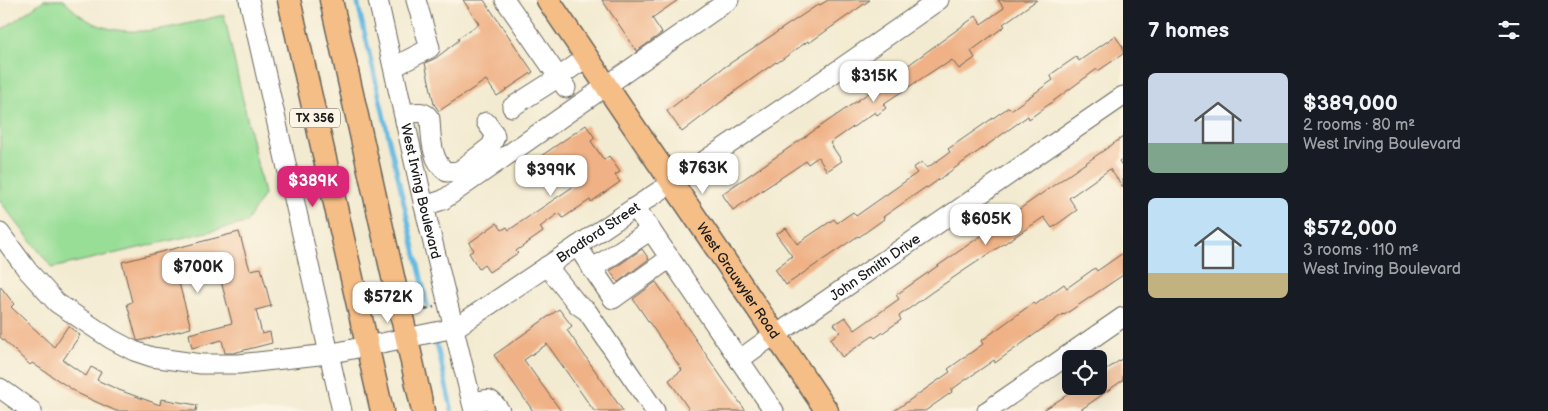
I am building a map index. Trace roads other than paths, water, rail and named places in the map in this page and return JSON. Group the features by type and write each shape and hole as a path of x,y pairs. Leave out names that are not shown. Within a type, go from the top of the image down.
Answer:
{"main road":[{"name":"TX 356","path":"289,0 382,411"},
{"name":"TX 356","path":"330,0 423,411"},
{"name":"West Grauwyler Road","path":"548,0 827,411"}],"street":[{"path":"249,0 342,411"},
{"name":"West Irving Boulevard","path":"378,0 405,114 424,206 473,406"},
{"path":"394,67 430,48 416,0"},
{"path":"505,0 563,83"},
{"path":"424,206 443,200 729,0"},
{"name":"Bradford Street","path":"455,328 939,0"},
{"path":"512,107 563,83 587,57"},
{"name":"John Smith Drive","path":"738,360 1123,96"},
{"path":"405,114 420,112 427,114 430,119 434,151 440,166 447,172 459,171 492,146 495,137 486,122"},
{"path":"635,207 774,411"},
{"path":"592,269 650,230"},
{"path":"0,233 28,271 57,303 110,340 134,351 174,362 239,364 328,354 455,328"},
{"path":"576,246 613,299 670,258"},
{"path":"547,266 578,305 587,311 655,411"},
{"path":"987,411 1123,317"},
{"path":"0,388 32,411"},
{"path":"473,406 490,399 500,411"}],"waterway":[{"path":"357,0 428,307"},
{"path":"436,341 452,411"}]}
